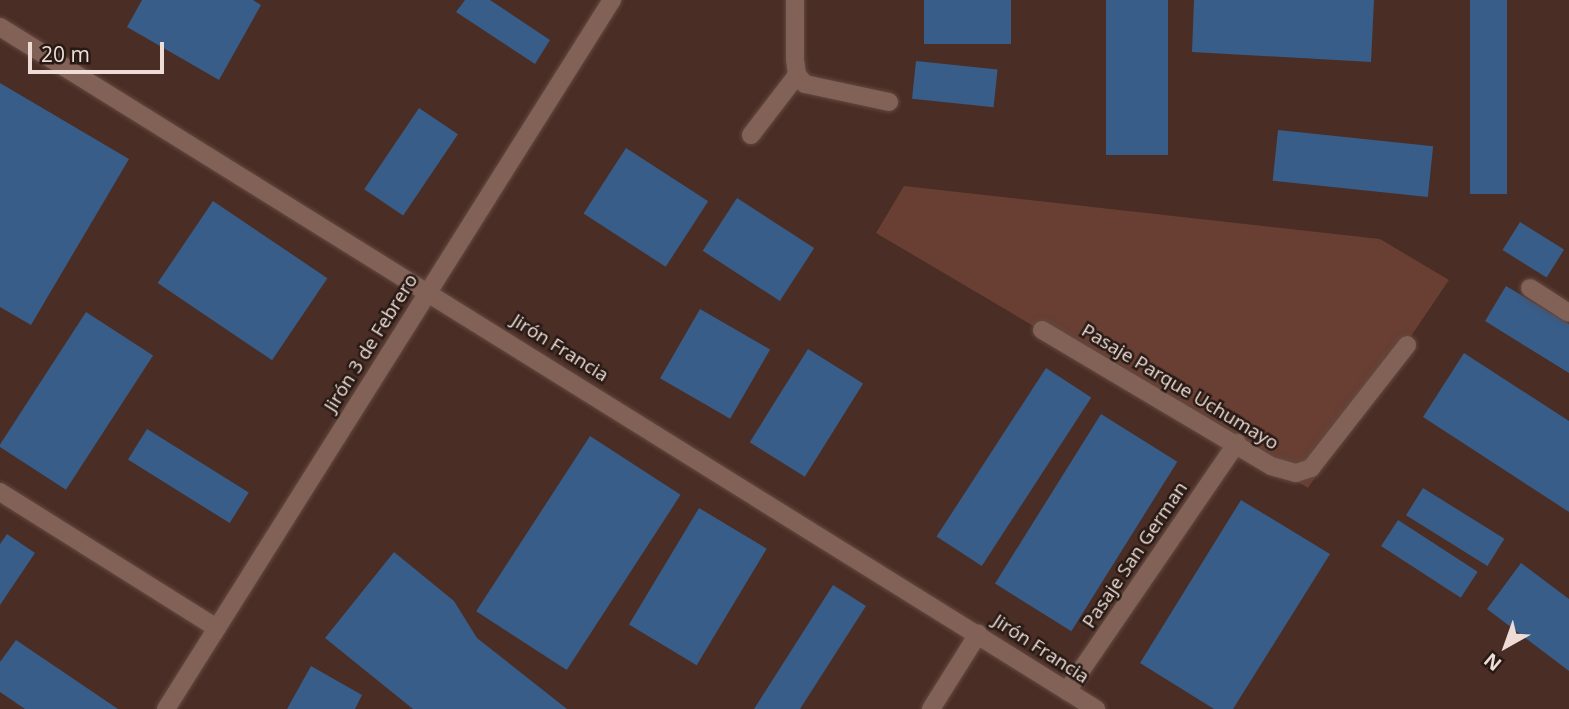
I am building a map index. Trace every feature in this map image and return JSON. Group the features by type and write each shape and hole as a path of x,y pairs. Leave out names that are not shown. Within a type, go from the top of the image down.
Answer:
{"street":[{"name":"Jirón 3 de Febrero","path":"166,709 612,0"},
{"path":"751,135 797,75 795,0"},
{"name":"Jirón Francia","path":"0,27 429,291 1096,709"},
{"path":"797,75 813,87 889,102"},
{"path":"1530,288 1569,313"},
{"name":"Pasaje Parque Uchumayo","path":"1042,330 1284,471 1311,468 1407,345"},
{"name":"Pasaje San German","path":"1067,691 1237,443"},
{"path":"0,492 218,628"},
{"path":"931,709 978,634"}],"shaded area":[{"path":"904,186 1380,239 1449,280 1308,488 876,233"}],"building":[{"path":"142,0 253,0 261,5 219,80 127,27"},
{"path":"465,0 490,0 550,40 535,64 456,12"},
{"path":"924,0 1011,0 1011,44 924,44"},
{"path":"1106,0 1168,0 1168,155 1106,155"},
{"path":"1194,0 1374,0 1371,62 1192,52"},
{"path":"1470,0 1507,0 1507,194 1470,194"},
{"path":"916,61 998,70 994,107 912,99"},
{"path":"0,83 129,159 31,325 0,307"},
{"path":"419,108 458,134 403,216 364,189"},
{"path":"1278,130 1433,146 1428,197 1273,181"},
{"path":"626,148 708,201 666,267 584,213"},
{"path":"737,198 814,248 780,301 703,251"},
{"path":"213,201 327,278 272,360 158,283"},
{"path":"1520,222 1564,250 1547,278 1503,250"},
{"path":"1506,286 1569,324 1569,373 1485,321"},
{"path":"700,309 770,350 730,419 660,378"},
{"path":"86,312 153,356 66,490 0,444"},
{"path":"808,349 863,383 805,477 750,442"},
{"path":"1464,353 1569,421 1569,512 1423,417"},
{"path":"1046,368 1091,397 982,566 937,537"},
{"path":"1101,414 1177,462 1071,631 995,584"},
{"path":"147,429 249,493 230,523 128,460"},
{"path":"590,436 681,495 567,670 476,611"},
{"path":"1423,488 1504,539 1487,566 1406,515"},
{"path":"1241,500 1330,554 1233,709 1214,709 1140,663"},
{"path":"699,508 767,549 697,665 629,625"},
{"path":"1398,520 1478,572 1461,598 1381,546"},
{"path":"7,534 35,553 0,605 0,544"},
{"path":"394,552 454,601 477,638 567,709 413,709 325,638"},
{"path":"1521,563 1569,599 1569,671 1487,609"},
{"path":"833,585 866,606 800,709 754,709"},
{"path":"16,640 118,709 25,709 0,692 0,662"},
{"path":"311,666 362,695 355,709 287,709"}]}
